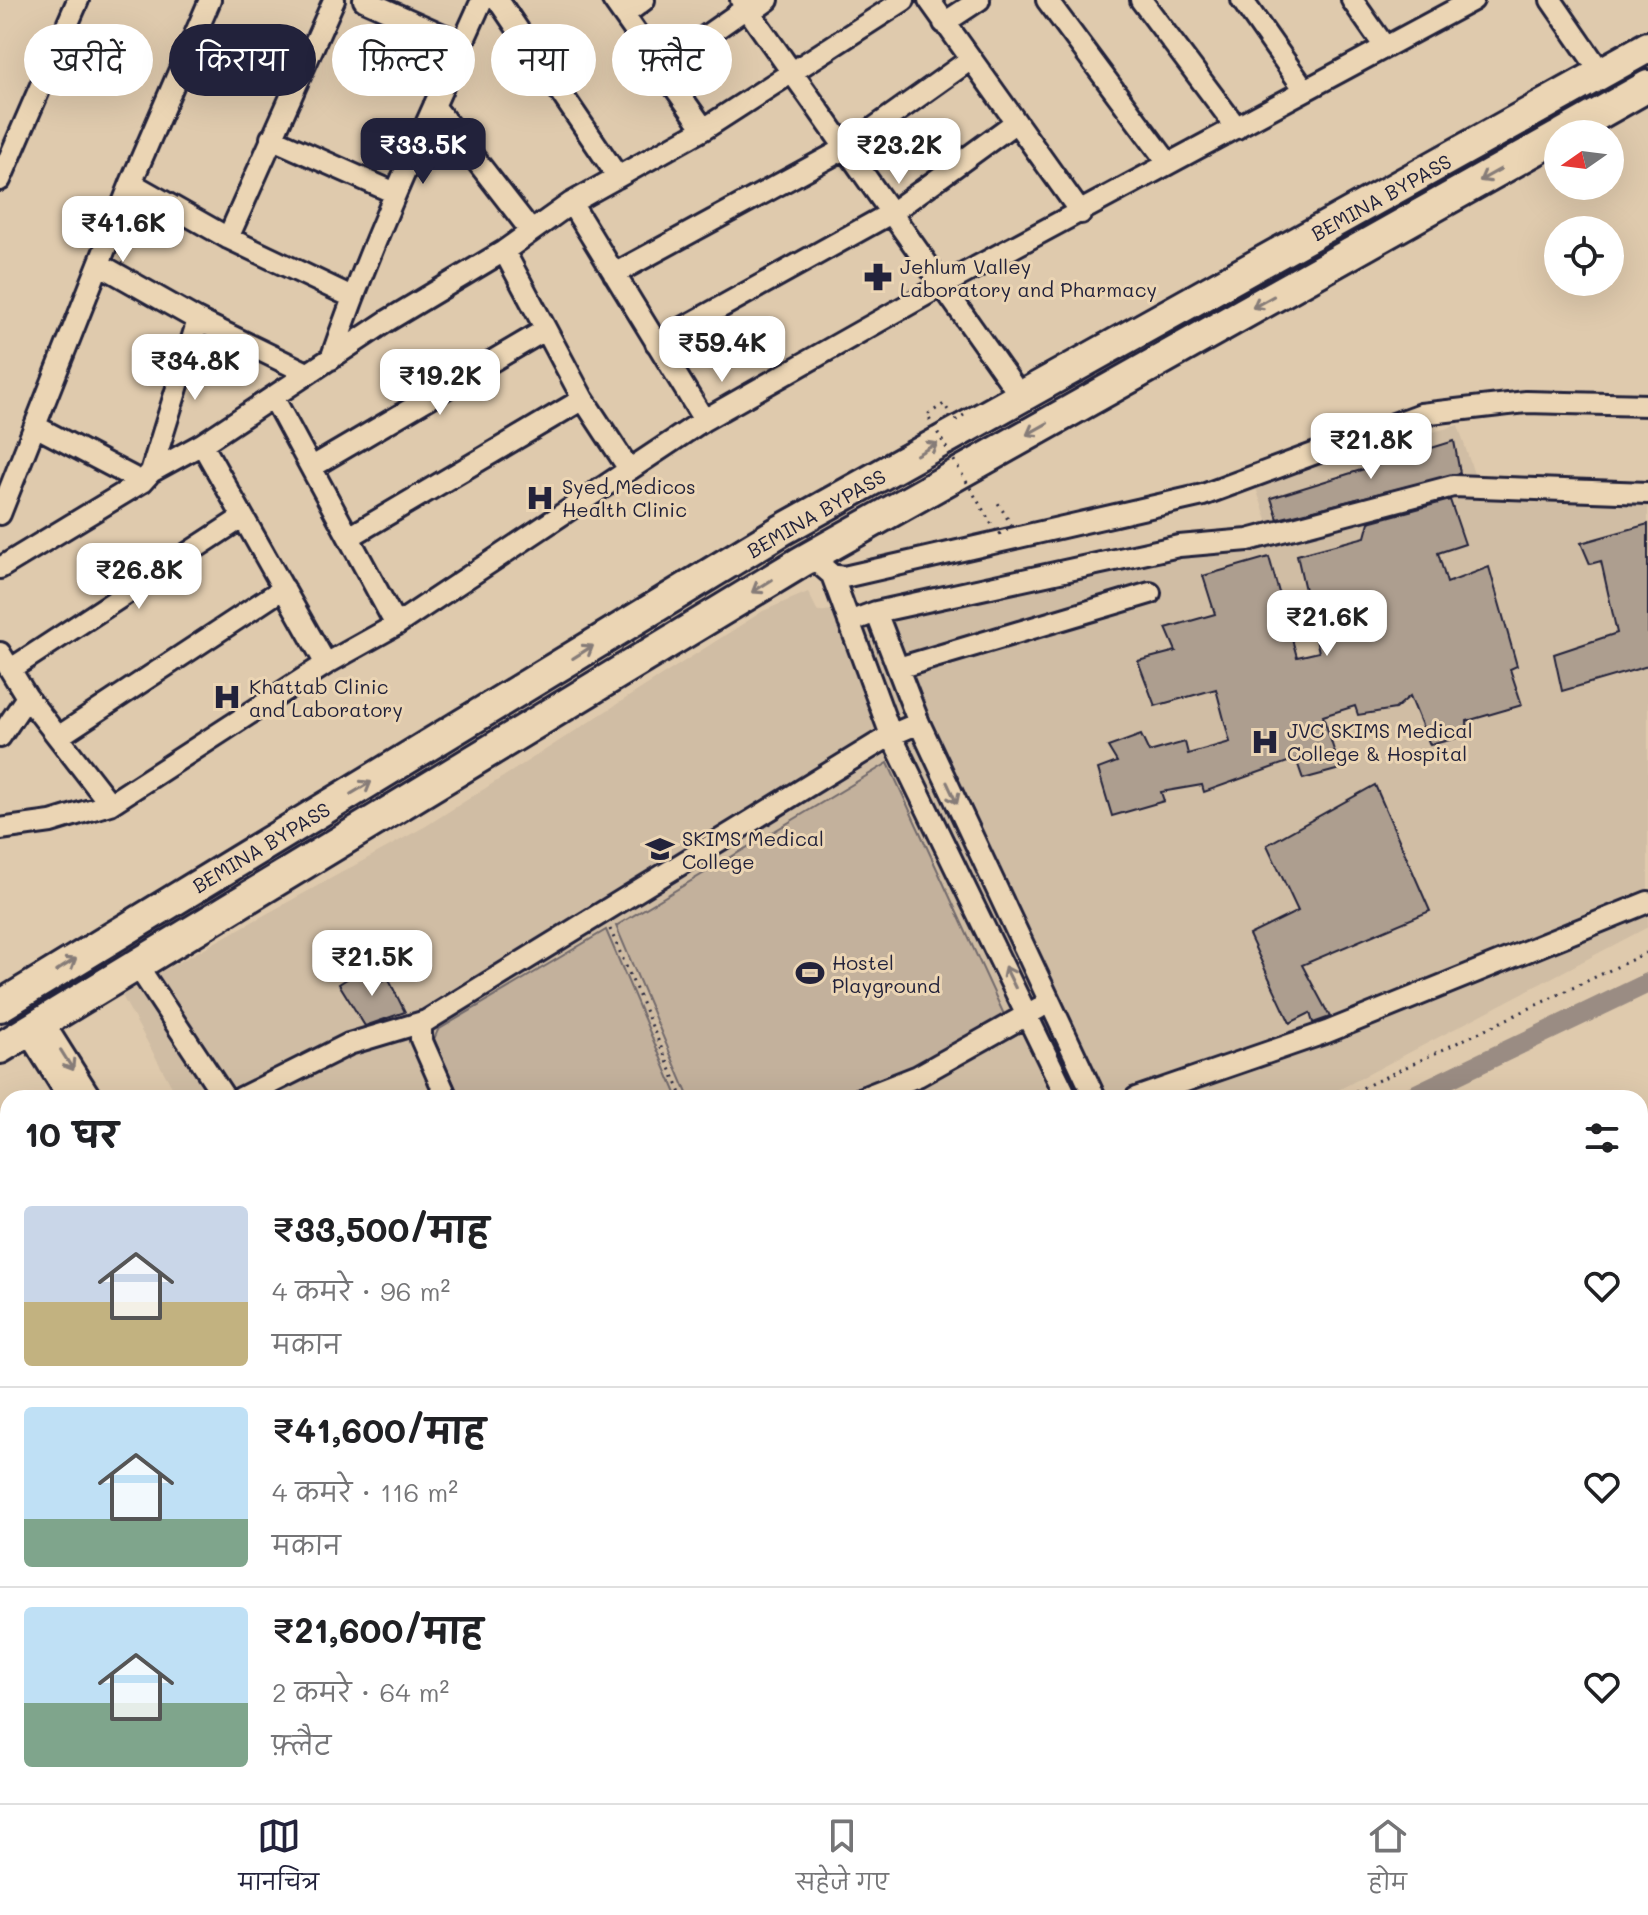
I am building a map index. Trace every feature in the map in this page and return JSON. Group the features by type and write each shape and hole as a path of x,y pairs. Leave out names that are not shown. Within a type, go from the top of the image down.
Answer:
{"highway":[{"name":"BEMINA BYPASS","path":"0,1006 782,530 1648,47"},
{"name":"BEMINA BYPASS","path":"1587,120 1648,86"},
{"name":"BEMINA BYPASS","path":"0,1048 137,965 1544,144"}],"street":[{"path":"0,180 78,0"},
{"path":"0,514 131,183 210,0"},
{"path":"228,238 334,0"},
{"path":"364,0 418,24"},
{"path":"472,24 482,0"},
{"path":"498,0 618,177"},
{"path":"618,8 644,0"},
{"path":"722,24 746,7 768,0"},
{"path":"0,568 202,444 307,373 504,251 571,203 704,129 904,0"},
{"path":"929,0 1081,213"},
{"path":"944,23 979,0"},
{"path":"1047,0 1168,163"},
{"path":"1141,0 1237,128"},
{"path":"1242,0 1305,90"},
{"path":"1352,0 1385,47"},
{"path":"0,829 51,822 110,804 326,664 396,625 704,420 943,285 1385,47 1446,5 1473,0"},
{"path":"1551,0 1602,74"},
{"path":"746,7 1021,397"},
{"path":"614,274 846,148 971,59"},
{"path":"331,359 352,297 439,96"},
{"path":"679,96 704,129"},
{"path":"434,106 531,231"},
{"path":"656,343 891,213 1016,122"},
{"path":"271,138 395,193"},
{"path":"131,183 228,238 352,297"},
{"path":"571,203 704,420"},
{"path":"504,251 583,399 629,469"},
{"path":"99,264 198,320 307,373"},
{"path":"146,477 198,320"},
{"path":"312,467 545,330"},
{"path":"273,397 351,536 396,625"},
{"path":"351,536 583,399"},
{"path":"821,566 844,577 1203,495 1421,414 1526,402 1648,405"},
{"path":"35,426 146,477"},
{"path":"202,444 326,664"},
{"path":"849,622 876,612 1179,546 1248,540 1453,486 1648,493"},
{"path":"110,804 27,697 6,661 243,517"},
{"path":"821,566 849,622 891,735 1063,1090"},
{"path":"58,737 284,588"},
{"path":"898,668 1150,593"},
{"path":"876,612 919,723 1091,1090"},
{"path":"0,737 27,697"},
{"path":"257,1090 349,1044 421,1023 891,735 919,723"},
{"path":"1159,1090 1327,1032 1648,902"},
{"path":"137,965 220,1090"},
{"path":"882,1090 918,1076 1051,1002"},
{"path":"421,1023 421,1039 443,1090"},
{"path":"35,1027 65,1090"},
{"path":"35,1027 85,1090"}],"path":[{"path":"964,415 955,421 944,404 927,415 998,535 1012,526 998,503"},
{"path":"603,912 680,1090"},
{"path":"1358,1090 1648,952"}],"shaded area":[{"path":"1458,425 1475,477 1648,498 1648,927 1338,1090 174,1090 121,994 426,826 763,611 808,592 818,612 1179,559 1272,533 1254,483"},
{"name":"Hostel Playground","path":"888,763 1007,1021 925,1063 859,1090 686,1090 616,926"},
{"path":"606,930 675,1090 456,1090 434,1039 438,1030"}],"building":[{"path":"1454,441 1460,473 1278,519 1271,498"},
{"path":"1450,500 1465,544 1438,553 1447,583 1489,567 1517,666 1510,669 1522,705 1467,721 1468,735 1430,745 1410,696 1395,709 1358,715 1355,706 1323,716 1340,769 1303,779 1296,759 1204,792 1202,785 1161,792 1164,801 1112,816 1098,769 1117,762 1108,747 1141,735 1149,752 1185,742 1188,754 1230,742 1216,689 1155,706 1138,661 1176,651 1166,628 1215,614 1203,576 1269,557 1297,657 1319,652 1297,555 1365,537 1369,522"},
{"path":"1648,524 1648,666 1562,691 1554,654 1617,633 1601,561 1590,564 1581,543"},
{"path":"1375,785 1430,911 1302,965 1330,1017 1313,1023 1310,1013 1290,1023 1249,935 1298,911 1267,845"},
{"path":"366,967 375,984 388,978 405,1012 365,1026 339,984"}],"waterway":[{"path":"1425,1090 1648,983"}],"place":[{"name":"Jehlum Valley Laboratory and Pharmacy","path":"878,277"},
{"name":"Syed Medicos Health Clinic","path":"540,498"},
{"name":"Khattab Clinic and Laboratory","path":"227,697"},
{"name":"JVC SKIMS Medical College & Hospital","path":"1265,742"},
{"name":"SKIMS Medical College","path":"660,849"},
{"name":"Hostel Playground","path":"810,973"}]}
